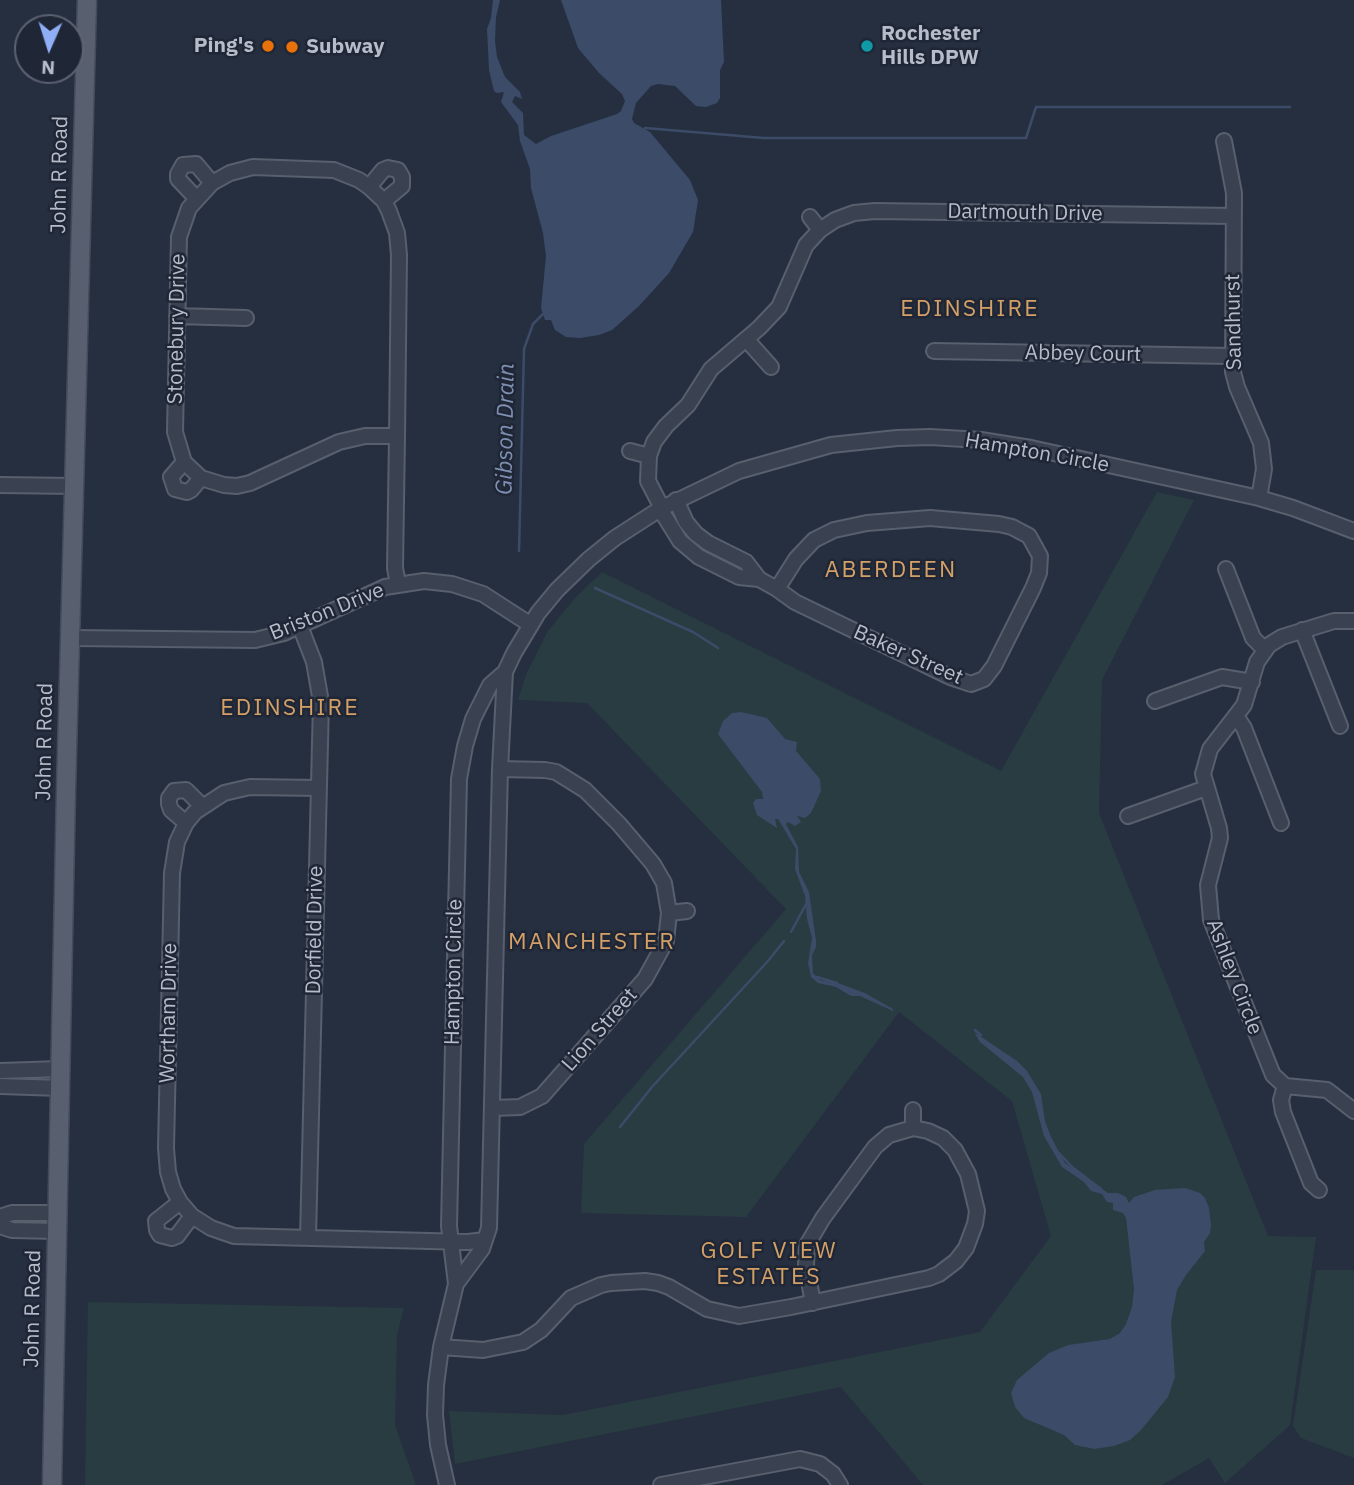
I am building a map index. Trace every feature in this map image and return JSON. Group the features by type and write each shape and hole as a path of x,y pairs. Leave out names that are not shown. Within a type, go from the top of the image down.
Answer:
{"main road":[{"name":"John R Road","path":"52,1485 87,0"}],"street":[{"name":"Sandhurst","path":"1224,141 1233,183 1232,356 1237,387 1259,434 1264,455 1259,498"},
{"path":"196,198 178,179 183,165 195,164 212,183"},
{"name":"Stonebury Drive","path":"201,478 187,492 175,489 171,477 184,462 174,432 179,237 185,217 196,198 212,183 230,173 262,167 334,170 359,180 384,201 394,221 399,245 395,568 398,584"},
{"path":"369,187 383,170 398,170 402,177 402,186 384,201"},
{"name":"Dartmouth Drive","path":"649,456 658,435 688,405 711,369 779,307 801,253 820,230 843,216 874,211 1234,216"},
{"path":"810,217 820,230"},
{"path":"177,316 246,318"},
{"path":"746,339 771,367"},
{"name":"Abbey Court","path":"934,351 1232,356"},
{"path":"184,462 201,478 237,486 340,442 365,436 397,436"},
{"name":"Hampton Circle","path":"447,1485 439,1454 435,1415 441,1347 456,1284 450,1240 459,779 473,719 490,685 505,672 531,625 557,590 615,538 676,500 739,471 797,453 867,440 930,437 1007,444 1259,498 1354,531"},
{"path":"630,451 649,456 648,481 661,508"},
{"path":"0,485 75,486"},
{"name":"Baker Street","path":"676,500 691,529 708,543 747,562 759,579"},
{"name":"Baker Street","path":"661,508 680,541 699,557 739,577 759,579 819,614 950,677 971,684 984,679 994,666 1034,588 1039,573 1040,556 1029,536 999,524 930,518 867,523 834,530 814,541 796,559 777,589"},
{"path":"699,557 708,543"},
{"path":"1226,569 1253,638 1265,650 1275,640 1302,630 1334,621 1354,621"},
{"name":"Briston Drive","path":"70,638 255,640 284,633 370,593 398,584 424,581 467,588 483,594 531,625"},
{"name":"Dorfield Drive","path":"300,625 314,662 320,689 308,1238"},
{"path":"1302,630 1340,726"},
{"name":"Ashley Circle","path":"1265,650 1257,662 1244,705 1207,755 1203,774 1220,828 1207,892 1211,920 1273,1076 1285,1086"},
{"name":"Hampton Circle","path":"456,1284 482,1249 489,1228 491,1208 500,769 505,672"},
{"path":"1155,701 1222,677 1252,682"},
{"path":"1236,716 1244,728 1281,823"},
{"name":"Lion Street","path":"494,1108 520,1107 542,1096 645,979 666,941 669,913 664,883 653,864 585,790 556,772 500,769"},
{"name":"Wortham Drive","path":"318,788 242,788 224,793 202,806 186,823 175,850 172,873 166,1149 168,1172 180,1202 192,1216 211,1228 234,1236 485,1240"},
{"path":"1128,816 1206,788"},
{"path":"186,823 169,804 169,798 174,791 186,790 202,806"},
{"path":"669,913 687,911"},
{"path":"0,1071 60,1069"},
{"path":"0,1086 60,1088"},
{"path":"1320,1190 1311,1183 1283,1112 1281,1100 1285,1086 1327,1090 1354,1111"},
{"path":"913,1110 913,1128"},
{"path":"441,1347 483,1350 523,1342 541,1330 564,1304 578,1294 601,1284 645,1281 658,1283 707,1309 728,1315 751,1314 813,1303 929,1278 945,1270 966,1248 977,1211 968,1174 955,1150 943,1138 913,1128 889,1135 875,1146 812,1234 807,1245 806,1265 813,1303"},
{"path":"180,1202 156,1221 160,1235 172,1238 177,1236 192,1216"},
{"path":"0,1217 12,1213 57,1222"},
{"path":"0,1226 12,1230 57,1222"},
{"path":"661,1485 800,1459 810,1460 827,1469 840,1485"}],"green space":[{"path":"1157,492 1194,500 1102,680 1099,813 1268,1236 1316,1237 1290,1425 1225,1483 1209,1458 1162,1485 923,1485 841,1387 455,1464 449,1411 563,1415 980,1332 1051,1236 1012,1101 899,1012 746,1217 581,1213 584,1144 786,909 587,703 518,700 526,675 548,631 574,599 602,572 1001,771"},
{"path":"1316,1270 1354,1270 1354,1458 1301,1438 1293,1426"},
{"path":"88,1302 404,1308 397,1335 395,1425 416,1485 85,1485"}],"water":[{"path":"493,0 500,0 496,17 497,57 505,77 520,92 522,99 515,96 512,102 523,113 524,135 536,144 551,136 617,114 625,101 622,94 599,73 578,48 561,0 721,0 724,62 720,70 720,98 717,103 706,107 696,106 675,86 658,84 651,86 636,103 632,119 650,132 690,180 698,200 693,232 669,273 639,306 612,330 599,335 566,337 555,330 551,320 545,320 541,308 546,256 531,188 530,169 520,141 518,125 501,102 504,92 494,91 489,70 487,29"},
{"path":"741,712 767,718 785,739 797,742 796,751 820,779 821,791 811,813 805,818 797,816 801,822 795,826 788,822 786,824 798,847 799,872 809,892 816,940 812,955 813,973 820,980 838,983 865,993 893,1011 860,996 851,996 836,987 818,983 811,977 808,963 812,938 805,896 795,869 796,849 778,819 775,819 777,828 757,815 753,803 756,799 763,799 762,792 718,734 723,721 732,713"},
{"path":"974,1032 1017,1061 1027,1071 1041,1094 1045,1121 1065,1163 1108,1193 1118,1193 1126,1197 1129,1203 1134,1197 1155,1190 1185,1188 1200,1193 1209,1208 1211,1225 1210,1233 1204,1242 1205,1251 1177,1290 1171,1322 1175,1377 1168,1397 1130,1440 1114,1446 1094,1449 1075,1445 1064,1435 1024,1418 1015,1407 1011,1393 1017,1380 1049,1353 1068,1345 1110,1339 1120,1333 1126,1324 1134,1289 1126,1218 1123,1213 1113,1210 1113,1203 1107,1202 1102,1194 1091,1191 1084,1182 1062,1167 1044,1136 1032,1092 1023,1077 980,1042"}],"waterway":[{"path":"645,128 764,138 1026,138 1036,107 1290,107"},
{"name":"Gibson Drain","path":"519,551 524,349 533,324 543,314"},
{"name":"Gibson Drain","path":"595,588 693,632 718,648"},
{"path":"791,932 806,904"},
{"path":"620,1127 652,1087 784,941"},
{"name":"Gibson Drain","path":"817,977 837,983"},
{"name":"Gibson Drain","path":"975,1030 981,1035"},
{"name":"Gibson Drain","path":"1059,1153 1072,1167 1101,1189"}],"place":[{"name":"Ping's","path":"268,46"},
{"name":"Rochester Hills DPW","path":"867,46"},
{"name":"Subway","path":"292,47"}],"district":[{"name":"EDINSHIRE","path":"970,309"},
{"name":"ABERDEEN","path":"891,570"},
{"name":"EDINSHIRE","path":"290,708"},
{"name":"MANCHESTER","path":"592,942"},
{"name":"GOLF VIEW ESTATES","path":"769,1264"}]}
